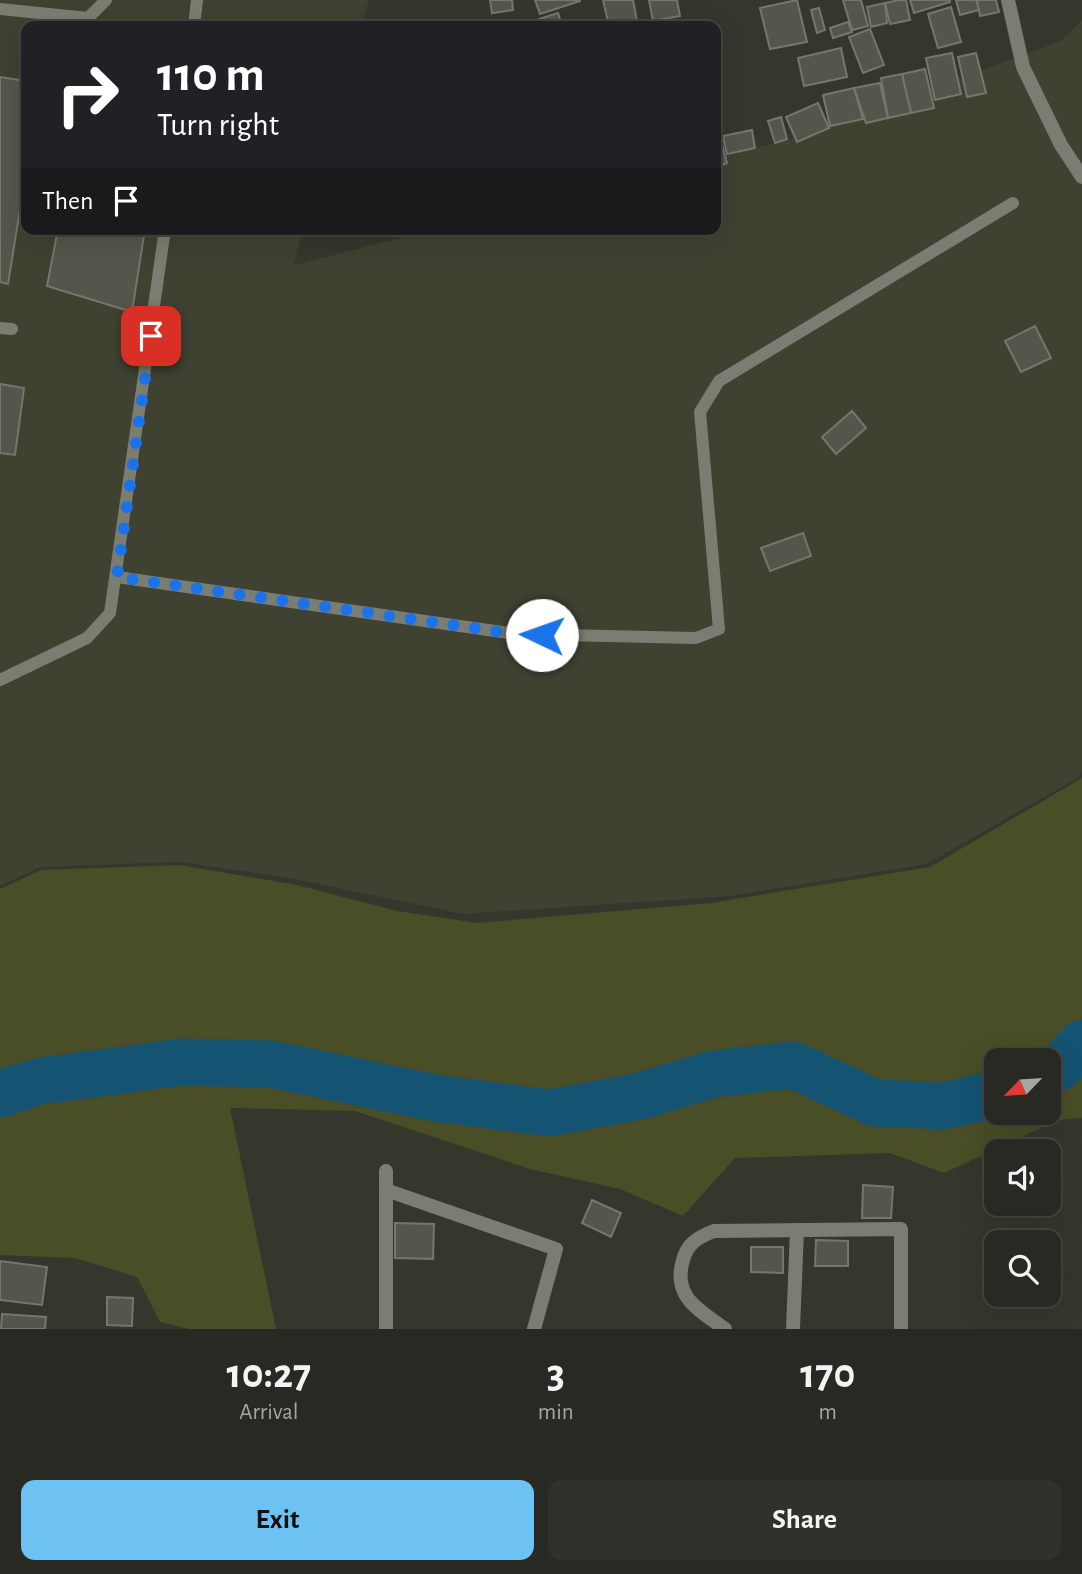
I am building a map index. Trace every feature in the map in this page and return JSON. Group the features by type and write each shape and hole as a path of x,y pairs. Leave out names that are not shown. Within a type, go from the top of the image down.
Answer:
{"street":[{"path":"1008,0 1023,66 1061,145 1082,177"},
{"path":"386,1171 386,1329"},
{"path":"386,1190 556,1249 534,1329"},
{"path":"725,1329 692,1304 681,1289 679,1273 684,1254 701,1236 714,1231 901,1229 901,1329"},
{"path":"793,1329 797,1230"}],"lane":[{"path":"0,9 88,18 106,0"},
{"path":"195,21 197,0"},
{"path":"117,577 516,634 696,638 719,629 700,412 719,381 1013,203"},
{"path":"0,680 87,638 110,614 164,235"}],"shaded area":[{"path":"0,0 369,0 363,21 21,21 21,235 302,235 294,265 412,235 721,235 721,157 795,138 1059,42 1082,20 1082,770 1077,778 927,864 730,896 463,914 290,878 180,862 40,867 0,886"}],"green space":[{"path":"1082,778 1082,1118 1061,1120 1061,1048 984,1048 984,1125 1047,1125 1017,1139 984,1139 984,1154 944,1173 890,1153 735,1158 683,1216 620,1189 530,1169 355,1111 230,1108 276,1329 189,1329 160,1322 137,1277 75,1258 0,1255 0,889 41,870 179,865 297,885 397,911 477,923 711,903 930,867"}],"building":[{"path":"490,0 512,0 513,10 492,13"},
{"path":"535,0 580,0 580,1 540,14"},
{"path":"603,0 633,0 637,21 608,21"},
{"path":"649,0 677,0 680,16 653,21"},
{"path":"797,0 807,42 770,49 760,8"},
{"path":"843,0 861,0 868,26 852,30"},
{"path":"906,0 910,20 890,24 885,3"},
{"path":"910,0 950,0 950,2 914,13"},
{"path":"956,0 976,0 979,10 960,15"},
{"path":"977,0 996,0 999,12 980,16"},
{"path":"885,3 887,23 871,27 867,7"},
{"path":"951,7 961,42 938,48 928,14"},
{"path":"819,8 825,30 817,33 811,10"},
{"path":"558,13 560,21 540,21 539,19"},
{"path":"848,22 852,32 833,38 830,28"},
{"path":"870,29 884,65 863,73 849,37"},
{"path":"841,48 847,77 804,86 798,58"},
{"path":"952,53 961,94 935,100 926,58"},
{"path":"976,53 986,93 967,97 958,57"},
{"path":"925,69 934,108 911,113 902,74"},
{"path":"902,74 911,113 888,118 881,78"},
{"path":"0,77 21,80 21,203 8,284 0,282"},
{"path":"880,83 888,118 866,123 854,88"},
{"path":"854,88 863,119 830,126 823,95"},
{"path":"818,103 829,128 797,142 786,117"},
{"path":"781,117 787,139 775,143 768,121"},
{"path":"752,130 755,148 727,154 723,136"},
{"path":"721,141 727,163 721,165"},
{"path":"57,235 144,235 132,312 47,286"},
{"path":"1035,326 1051,358 1021,372 1005,341"},
{"path":"0,384 24,388 15,455 0,453"},
{"path":"852,411 866,428 836,454 822,437"},
{"path":"803,533 811,556 770,571 761,548"},
{"path":"863,1185 893,1187 891,1218 862,1218"},
{"path":"592,1200 621,1213 611,1237 582,1223"},
{"path":"395,1223 434,1224 433,1259 395,1258"},
{"path":"816,1240 848,1241 848,1266 815,1266"},
{"path":"751,1247 783,1247 783,1273 751,1272"},
{"path":"0,1261 47,1267 42,1305 0,1300"},
{"path":"107,1297 133,1298 132,1326 107,1325"},
{"path":"2,1314 46,1317 45,1329 1,1329"}],"waterway":[{"path":"1061,1066 1082,1043"},
{"path":"0,1094 40,1081 182,1062 270,1064 435,1098 549,1113 640,1096 713,1074 793,1065 875,1103 944,1106 984,1097"}],"route":[{"path":"151,336 117,577 516,634 542,635"}]}
